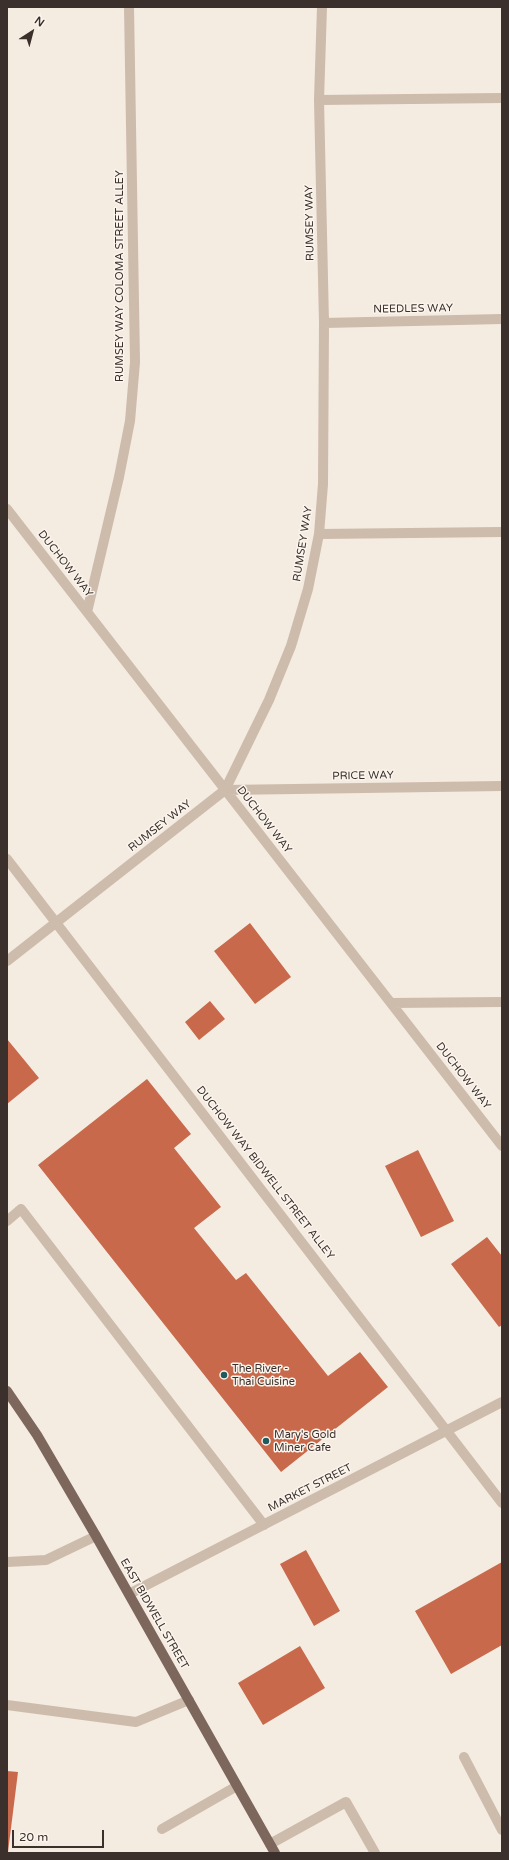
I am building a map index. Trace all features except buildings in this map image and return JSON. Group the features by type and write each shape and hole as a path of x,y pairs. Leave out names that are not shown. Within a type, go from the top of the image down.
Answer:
{"main road":[{"name":"EAST BIDWELL STREET","path":"7,1391 37,1435 96,1536 273,1849"}],"street":[{"name":"RUMSEY WAY COLOMA STREET ALLEY","path":"87,612 119,477 130,420 135,362 129,7"},
{"name":"RUMSEY WAY","path":"7,961 225,790 269,700 291,646 308,590 319,534 323,484 324,323 320,100 322,7"},
{"path":"320,100 502,98"},
{"name":"NEEDLES WAY","path":"324,323 502,319"},
{"name":"DUCHOW WAY","path":"7,509 502,1146"},
{"path":"319,534 502,532"},
{"name":"PRICE WAY","path":"225,790 502,786"},
{"name":"DUCHOW WAY BIDWELL STREET ALLEY","path":"7,859 57,922 502,1503"},
{"path":"391,1004 502,1002"},
{"path":"7,1221 21,1209 264,1525"},
{"name":"MARKET STREET","path":"128,1594 502,1402"},
{"path":"7,1562 46,1560 96,1536"},
{"path":"7,1705 136,1722 189,1700"},
{"path":"464,1757 502,1830"},
{"path":"162,1829 237,1786"},
{"path":"273,1849 346,1802 375,1853"}],"place":[{"name":"The River - Thai Cuisine","path":"224,1375"},
{"name":"Mary's Gold Miner Cafe","path":"266,1441"}]}
